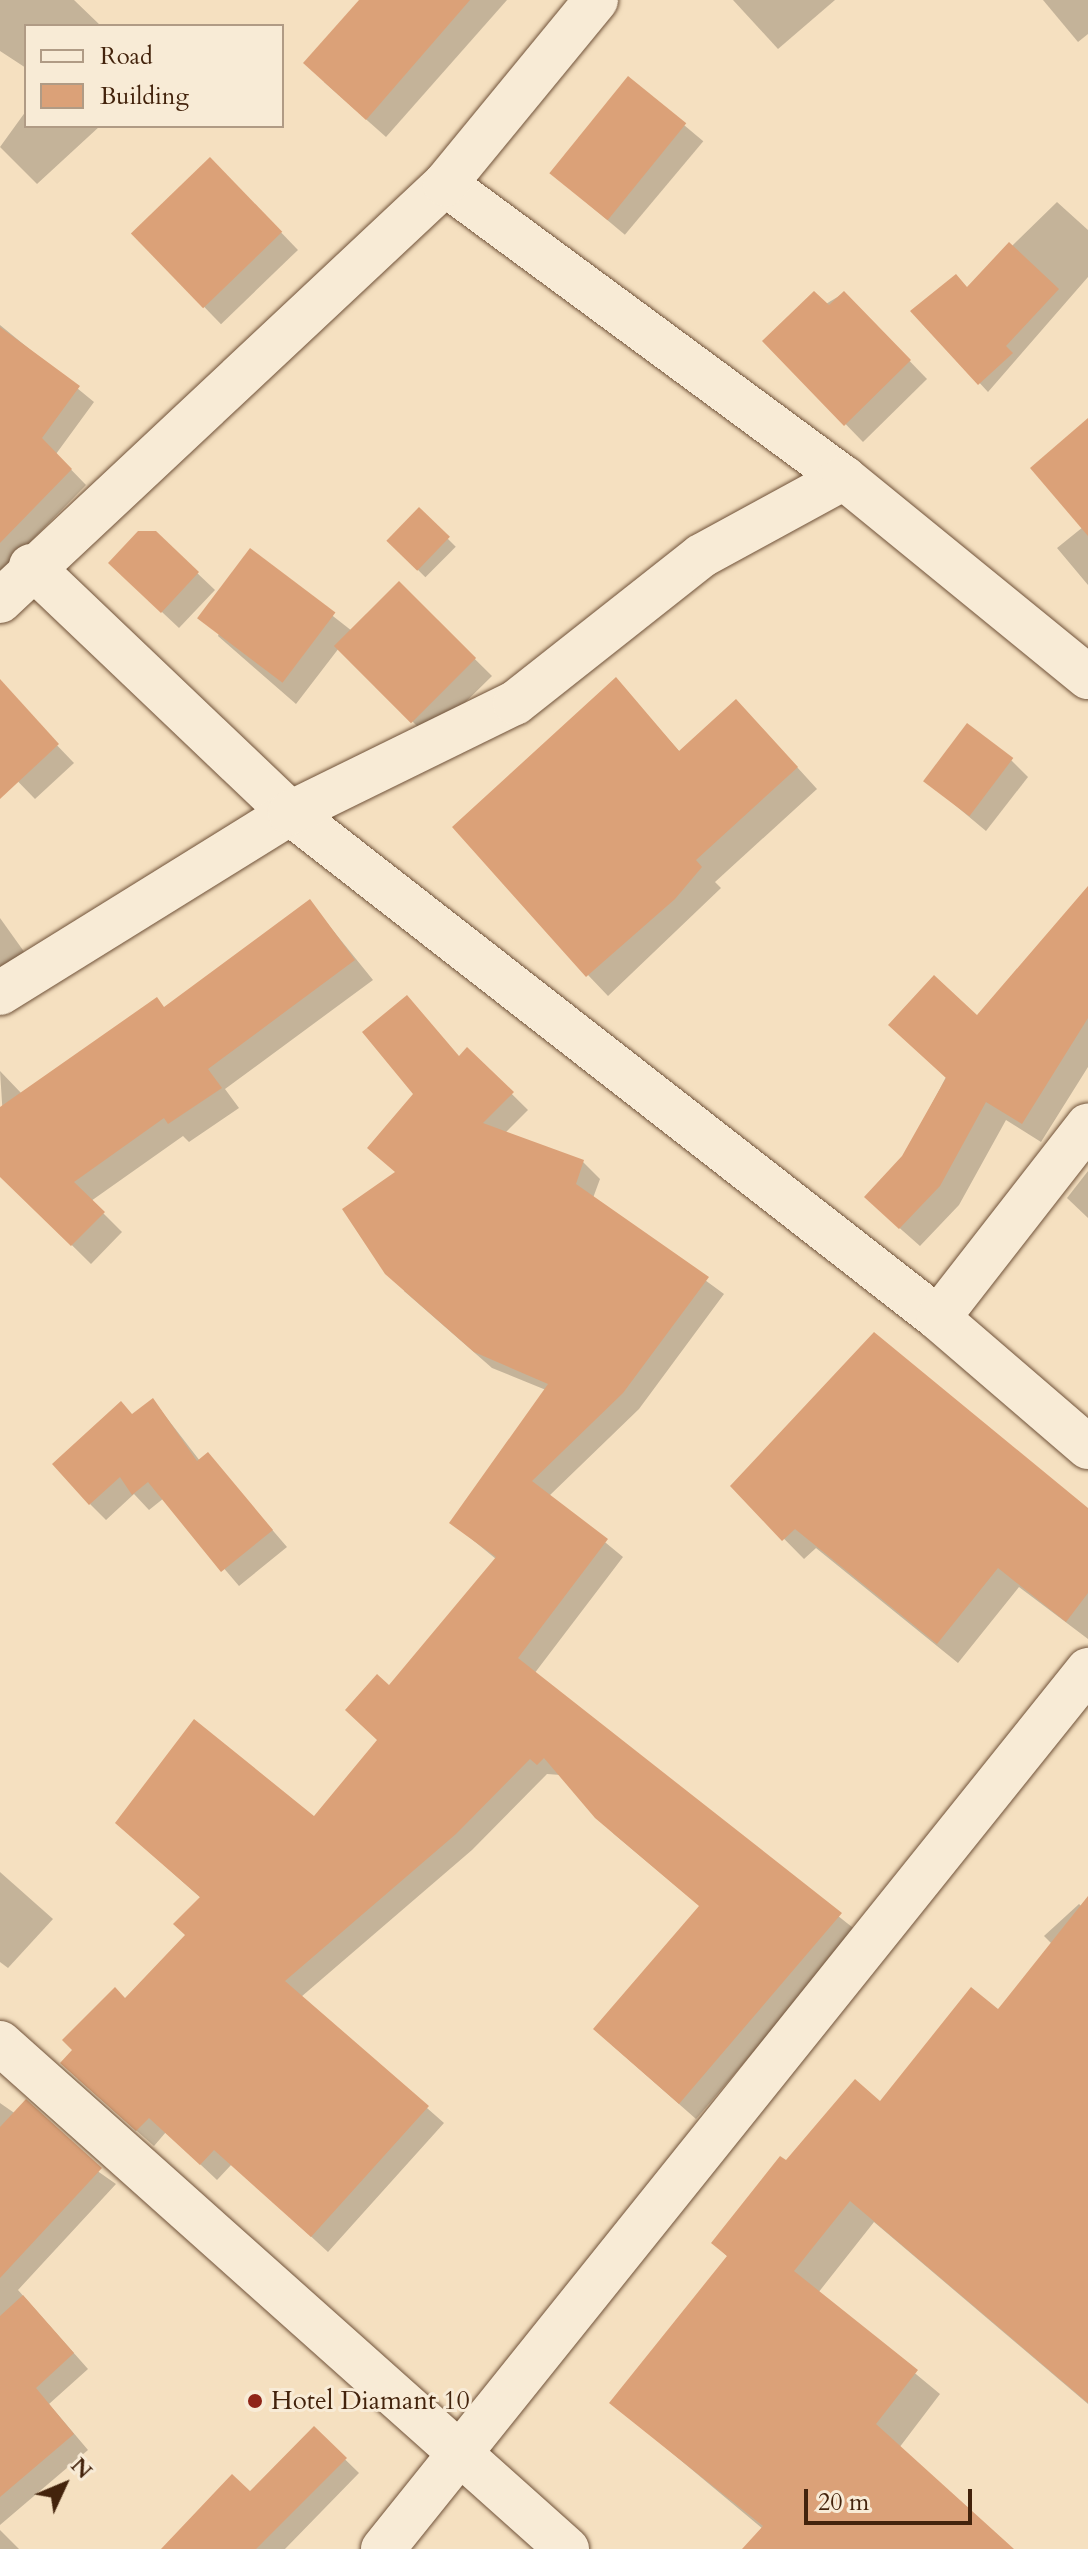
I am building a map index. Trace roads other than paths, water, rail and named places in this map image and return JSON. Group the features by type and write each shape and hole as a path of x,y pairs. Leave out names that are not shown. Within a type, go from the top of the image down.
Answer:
{"street":[{"path":"0,601 31,566 445,184 596,0"},
{"path":"445,184 844,478 1088,677"},
{"path":"0,993 290,813 515,703 701,556 844,478"},
{"path":"31,566 290,813 938,1318 1088,1447"},
{"path":"938,1318 1088,1125"},
{"path":"383,2549 1088,1670"},
{"path":"0,2043 567,2549"}],"place":[{"name":"Hotel Diamant 10","path":"255,2401"}]}
